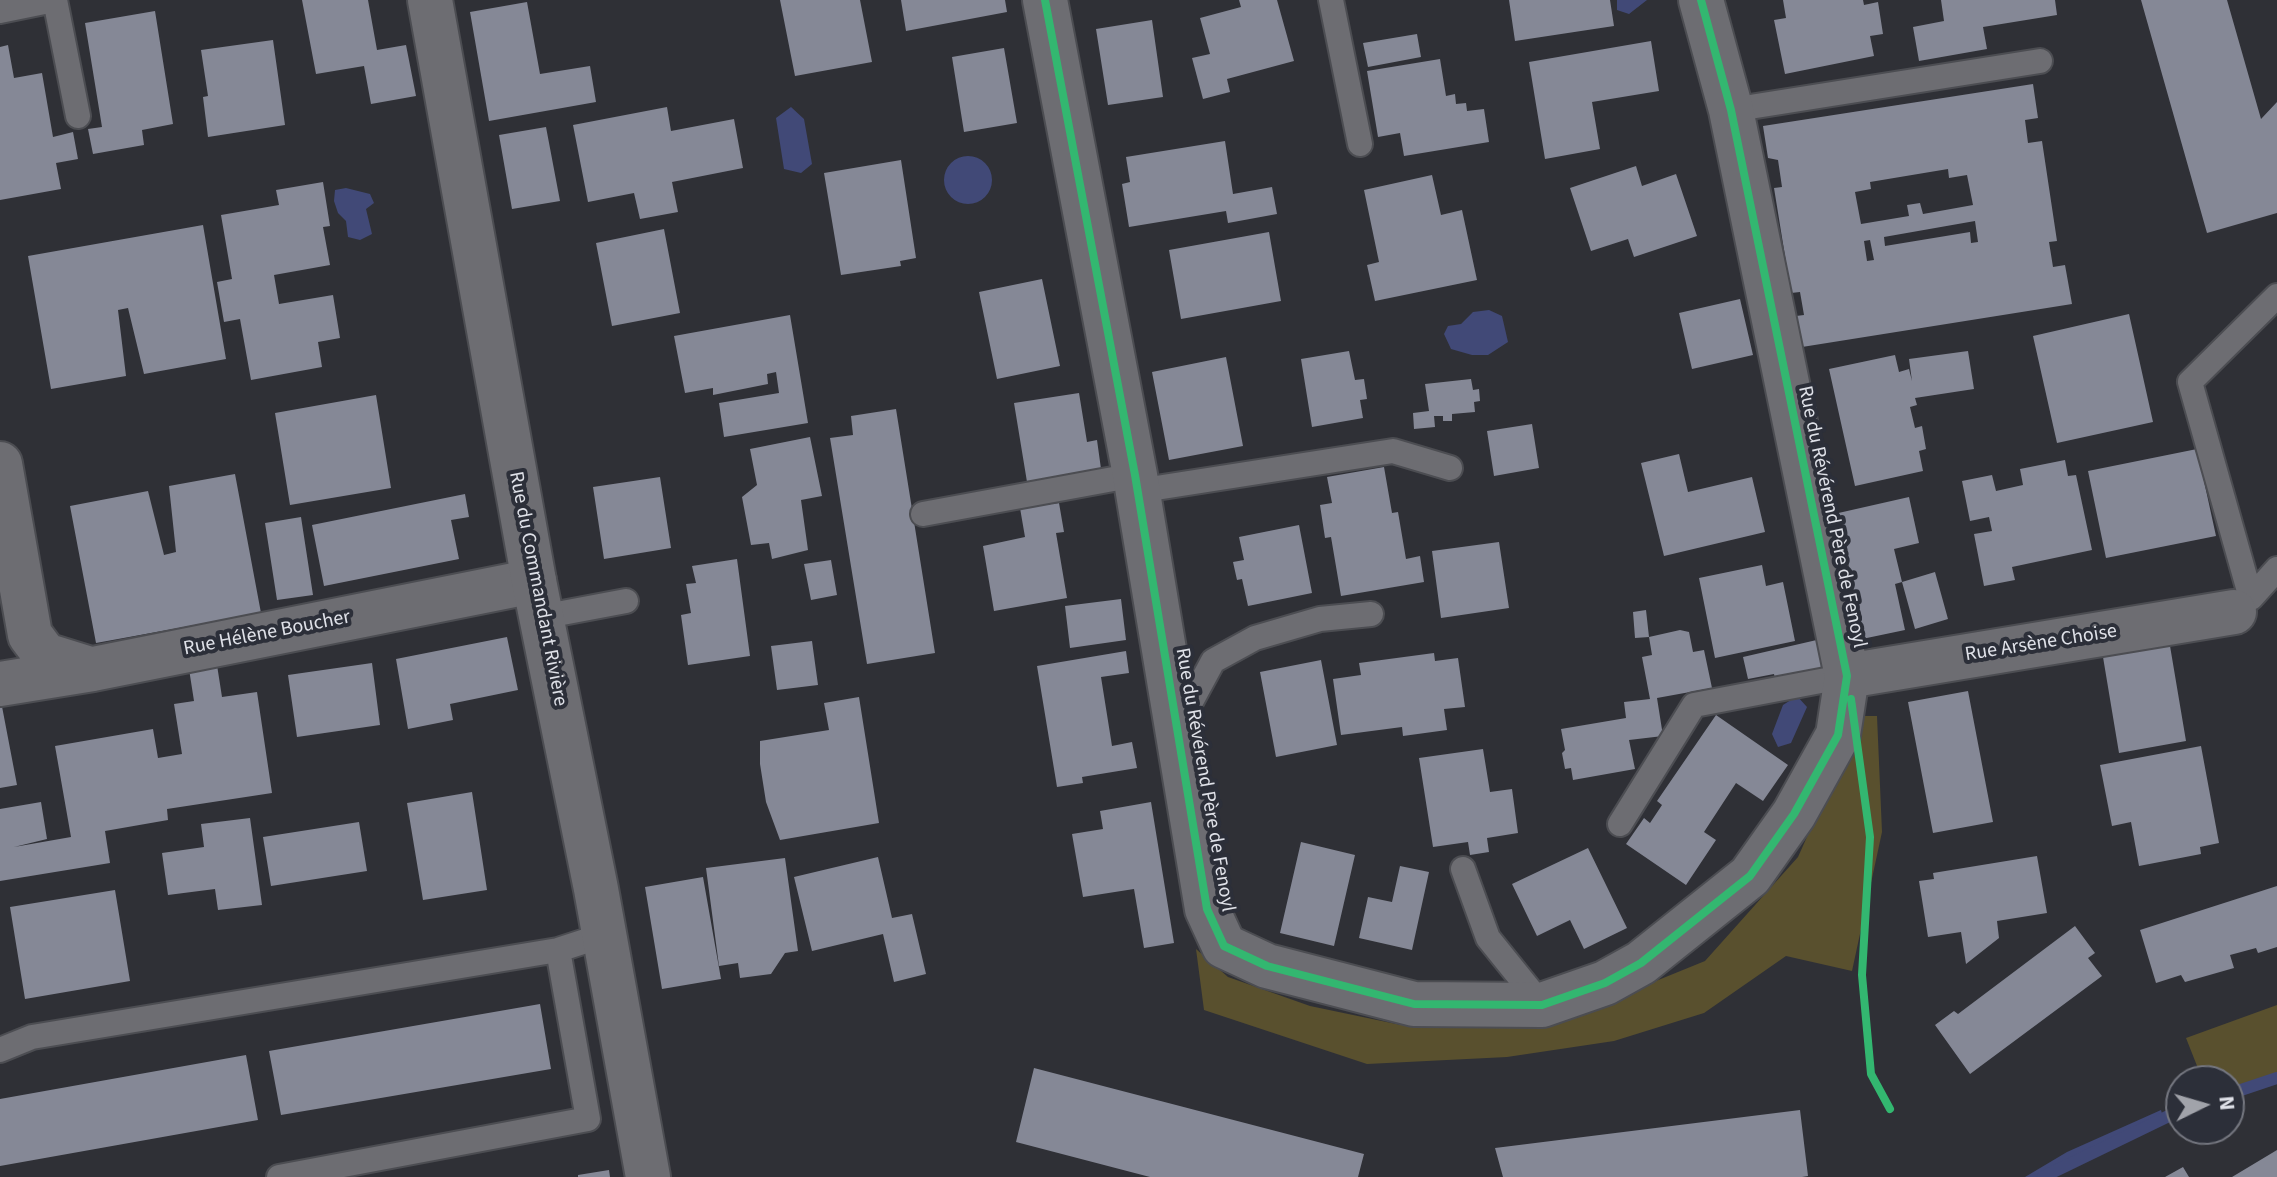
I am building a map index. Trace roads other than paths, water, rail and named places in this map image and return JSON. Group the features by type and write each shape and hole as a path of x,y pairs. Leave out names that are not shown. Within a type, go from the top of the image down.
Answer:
{"street":[{"name":"Rue du Commandant Rivière","path":"430,0 538,599 648,1177"},
{"name":"Rue du Révérend Père de Fenoyl","path":"1045,0 1136,483 1207,909 1224,946 1267,966 1414,1004 1542,1005 1605,983 1641,963 1750,876 1794,814 1838,735 1847,676 1731,110 1701,0"},
{"path":"0,464 30,635 45,655 93,669"},
{"name":"Rue Hélène Boucher","path":"0,684 538,599"},
{"name":"Rue Arsène Choise","path":"1847,676 2234,612"}],"lane":[{"path":"0,11 54,0 78,116"},
{"path":"1331,0 1360,144"},
{"path":"1731,110 2040,61"},
{"path":"2277,296 2190,382 2251,598 2277,569"},
{"path":"923,514 1136,483 1393,451 1450,468"},
{"path":"538,599 626,601"},
{"path":"1177,728 1213,661 1255,638 1320,619 1371,614"},
{"path":"1620,824 1694,705 1847,676"},
{"path":"1463,869 1488,938 1542,1005"},
{"path":"0,1050 32,1037 558,950 604,935"},
{"path":"279,1177 588,1119 558,950"}],"water":[{"path":"1617,0 1647,0 1629,14 1617,10"},
{"path":"791,107 804,119 812,164 801,173 784,169 776,118"},
{"path":"968,156 985,163 992,180 985,197 968,204 951,197 944,180 951,163"},
{"path":"346,188 370,194 374,203 366,209 372,234 360,240 348,237 346,221 338,213 334,201 335,190"},
{"path":"1489,310 1502,316 1508,342 1488,355 1472,355 1451,349 1444,334 1448,326 1461,324 1473,312"},
{"path":"1797,696 1807,707 1791,743 1778,747 1772,734 1783,705"},
{"path":"2161,1110 2164,1121 2103,1145 2048,1177 2025,1177 2067,1152"}],"waterway":[{"path":"2245,1089 2277,1078"},
{"path":"2043,1177 2165,1118"}]}
